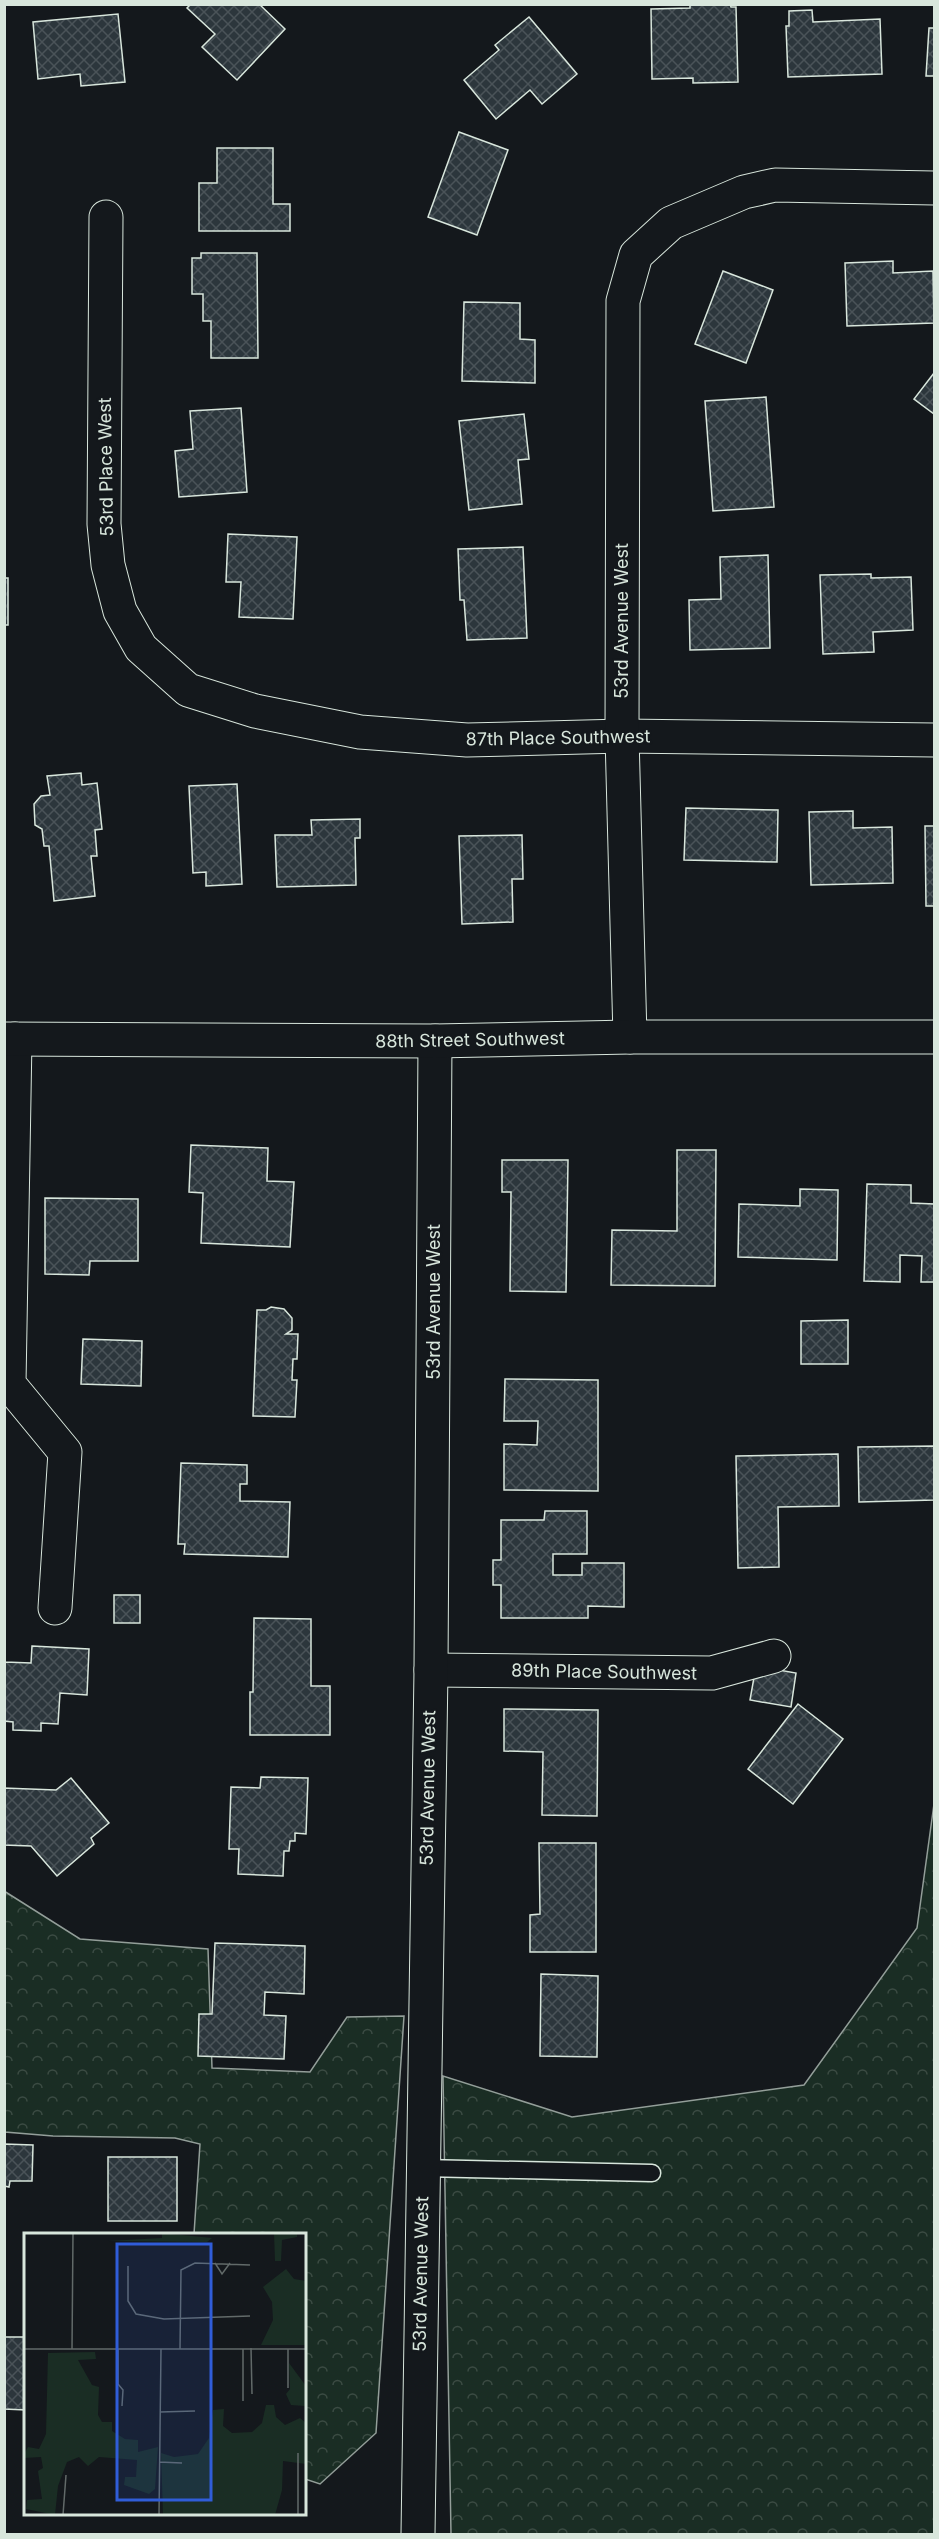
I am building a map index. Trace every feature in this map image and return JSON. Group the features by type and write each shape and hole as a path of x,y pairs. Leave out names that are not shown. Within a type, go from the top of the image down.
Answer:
{"street":[{"name":"53rd Avenue West","path":"630,1037 622,736 623,301 636,255 671,223 744,192 775,185 934,188"},
{"name":"53rd Place West","path":"106,217 104,524 108,566 120,611 141,648 188,690"},
{"name":"87th Place Southwest","path":"188,690 255,711 360,732 467,740 622,736 934,740"},
{"name":"88th Street Southwest","path":"10,1039 435,1041 630,1037 934,1037"},
{"path":"10,1039 9,1384 65,1452 55,1608"},
{"name":"53rd Avenue West","path":"418,2535 431,1670 435,1041"},
{"name":"89th Place Southwest","path":"431,1670 712,1673 774,1656"}],"lane":[{"path":"423,2168 652,2173"}],"green space":[{"path":"934,1804 934,2534 451,2534 443,2076 572,2117 804,2085 917,1928"},
{"path":"4,1891 80,1939 208,1949 212,2068 310,2072 347,2017 404,2016 376,2433 320,2484 306,2479 306,2233 194,2233 200,2144 175,2138 53,2136 5,2132"}],"building":[{"path":"191,4 259,4 285,29 237,80 202,47 215,34 187,8"},
{"path":"690,4 730,4 731,7 736,7 738,82 693,83 693,78 652,79 651,9 690,8"},
{"path":"812,10 813,22 880,19 882,74 788,77 786,26 789,26 789,11"},
{"path":"118,14 125,82 81,86 80,74 38,79 33,22"},
{"path":"529,17 577,74 542,104 530,90 496,119 464,80 499,50 495,45"},
{"path":"929,28 934,28 934,76 926,76"},
{"path":"459,132 508,150 477,235 428,217"},
{"path":"217,148 273,148 273,204 290,204 290,231 199,231 199,183 217,183"},
{"path":"201,253 257,253 258,358 211,358 211,321 203,321 203,294 192,294 192,258 201,258"},
{"path":"893,261 893,273 933,271 934,323 847,326 845,263"},
{"path":"723,271 773,290 746,363 695,344"},
{"path":"464,302 520,303 520,339 535,340 535,383 462,381"},
{"path":"934,373 934,414 914,399"},
{"path":"766,397 774,507 713,511 705,401"},
{"path":"241,408 247,492 179,497 175,451 193,449 190,411"},
{"path":"524,414 529,459 518,460 522,504 469,510 459,421"},
{"path":"228,534 297,537 293,619 239,617 241,582 226,582"},
{"path":"523,547 527,638 467,640 464,600 460,600 458,549"},
{"path":"768,555 770,648 690,650 689,600 721,599 720,557"},
{"path":"871,574 871,578 911,577 913,630 873,632 874,652 823,654 820,575"},
{"path":"4,578 8,578 8,625 4,625"},
{"path":"81,773 82,785 97,783 102,829 95,830 97,856 91,856 95,896 54,901 49,846 44,846 42,829 35,825 34,804 41,796 50,795 47,776"},
{"path":"237,784 242,884 206,886 206,872 193,873 189,786"},
{"path":"686,808 778,810 777,862 684,860"},
{"path":"853,811 853,828 892,827 893,883 811,885 809,812"},
{"path":"360,819 360,838 355,838 356,885 277,887 275,835 312,835 311,820"},
{"path":"925,826 934,826 934,906 926,906"},
{"path":"522,835 523,879 512,879 513,922 462,924 459,836"},
{"path":"191,1145 268,1148 267,1181 294,1182 290,1247 201,1243 203,1193 189,1192"},
{"path":"677,1150 716,1150 715,1286 611,1285 612,1230 677,1231"},
{"path":"502,1160 568,1160 566,1292 510,1291 511,1192 502,1192"},
{"path":"867,1184 911,1185 911,1203 934,1204 934,1282 921,1282 922,1256 900,1255 900,1282 864,1281"},
{"path":"800,1189 838,1190 837,1260 738,1257 739,1204 800,1206"},
{"path":"45,1198 138,1199 138,1261 90,1261 89,1275 45,1274"},
{"path":"271,1307 284,1309 292,1318 292,1330 286,1334 298,1334 297,1359 293,1359 292,1380 297,1380 295,1417 253,1416 257,1310 266,1310"},
{"path":"848,1320 848,1364 801,1364 801,1321"},
{"path":"83,1339 142,1341 141,1386 81,1384"},
{"path":"505,1379 598,1380 598,1491 504,1490 504,1444 537,1445 538,1421 504,1421"},
{"path":"934,1446 934,1500 859,1502 858,1447"},
{"path":"838,1454 839,1506 778,1507 779,1567 738,1568 736,1456"},
{"path":"181,1463 247,1465 247,1484 240,1484 240,1501 290,1502 288,1557 184,1554 185,1544 178,1544"},
{"path":"545,1511 587,1511 587,1554 553,1554 553,1575 582,1575 582,1563 624,1563 624,1607 588,1606 588,1618 501,1618 501,1585 493,1585 493,1560 501,1560 501,1520 544,1520"},
{"path":"114,1595 140,1595 140,1623 114,1623"},
{"path":"254,1618 311,1619 311,1686 330,1686 330,1735 250,1735"},
{"path":"32,1646 89,1649 87,1695 60,1693 58,1724 41,1723 41,1731 13,1730 13,1722 4,1721 4,1651 5,1662 31,1663"},
{"path":"756,1666 796,1673 791,1707 750,1700"},
{"path":"798,1704 843,1739 793,1804 748,1769"},
{"path":"504,1709 598,1710 597,1816 542,1815 543,1752 504,1751"},
{"path":"261,1777 308,1778 306,1834 295,1833 295,1841 290,1841 289,1851 284,1851 283,1876 238,1874 239,1849 229,1849 231,1787 260,1788"},
{"path":"71,1778 109,1823 91,1838 94,1844 57,1876 31,1846 4,1845 4,1788 56,1790"},
{"path":"539,1843 596,1843 596,1952 530,1952 530,1915 540,1914"},
{"path":"215,1943 305,1946 304,1994 265,1992 264,2015 286,2016 284,2059 198,2056 199,2014 212,2014"},
{"path":"541,1974 598,1976 597,2057 540,2056"},
{"path":"4,2144 33,2145 32,2181 10,2181 9,2187 4,2186"},
{"path":"108,2157 177,2157 177,2221 108,2221"},
{"path":"4,2337 24,2337 24,2410 4,2409"}]}
